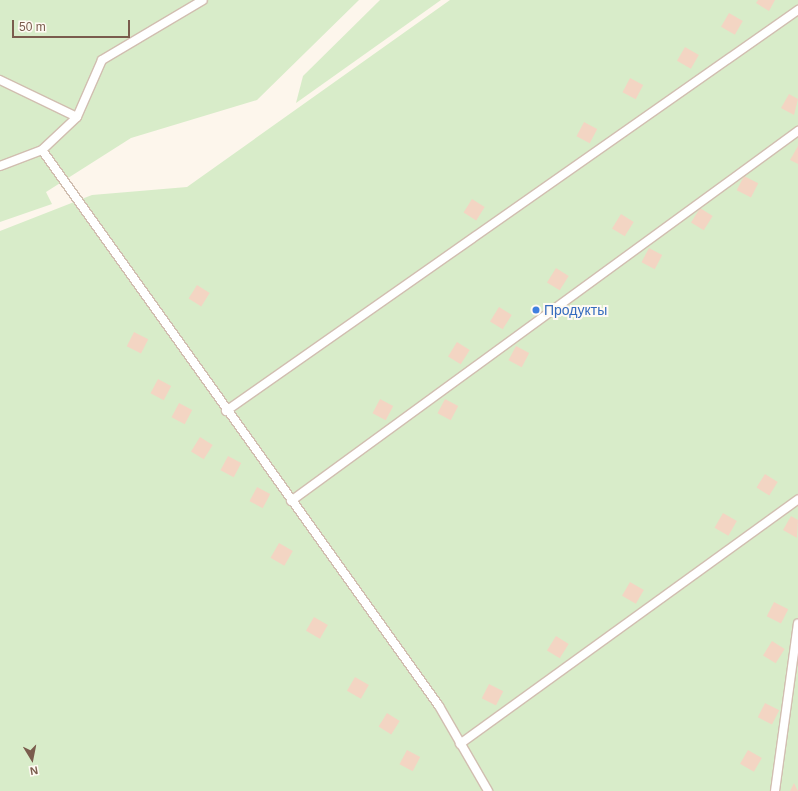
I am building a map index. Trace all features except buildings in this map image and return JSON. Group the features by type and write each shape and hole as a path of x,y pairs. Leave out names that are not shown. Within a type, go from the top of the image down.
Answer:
{"lane":[{"path":"0,166 42,150 77,117 102,60 203,0"},
{"path":"226,411 798,10"},
{"path":"0,80 77,117"},
{"path":"290,501 798,131"},
{"path":"42,150 290,501 439,706 488,791"},
{"path":"460,744 798,499"},
{"path":"775,791 798,624"}],"green space":[{"path":"0,0 359,0 257,100 131,138 46,192 52,204 0,222"},
{"path":"380,0 441,0 296,103 303,76"},
{"path":"450,0 798,0 798,791 0,791 0,231 92,195 187,187"}],"place":[{"name":"Продукты","path":"536,310"}]}
